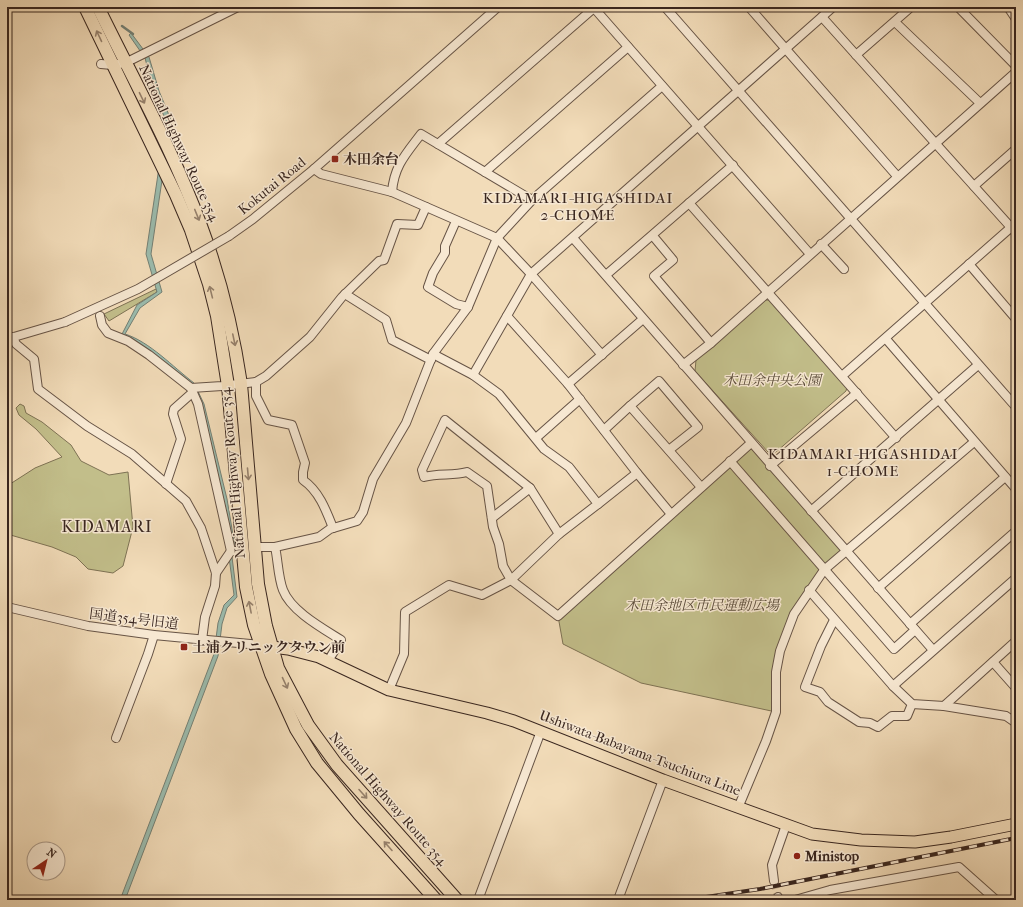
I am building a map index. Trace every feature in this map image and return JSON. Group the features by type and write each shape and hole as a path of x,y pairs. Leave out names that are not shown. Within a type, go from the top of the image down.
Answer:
{"highway":[{"name":"National Highway Route 354","path":"85,7 107,65 158,158 192,230 217,316 228,386 246,587 254,626 320,744 457,900"},
{"name":"National Highway Route 354","path":"98,7 171,156 202,226 227,312 236,351 241,384 243,549"},
{"name":"National Highway Route 354","path":"266,646 286,711 317,763 359,814 436,900"}],"main road":[{"name":"Ushiwata-Babayama-Tsuchiura Line","path":"266,646 298,651 328,661 360,678 389,690 487,713 542,731 663,780 812,834 833,838 915,842 951,837 1016,824"}],"street":[{"path":"107,65 125,63 238,7"},
{"name":"Kokutai Road","path":"10,338 66,322 138,289 229,236 253,220 314,169 498,7"},
{"path":"438,144 595,7 628,47 810,254"},
{"path":"665,7 924,304 1016,407"},
{"path":"749,7 897,176"},
{"path":"473,375 531,274 833,7"},
{"path":"856,54 911,7"},
{"path":"958,7 1016,66"},
{"path":"1008,7 1016,19"},
{"path":"822,17 974,186 1014,228 969,264 886,339 842,376"},
{"path":"895,22 980,103"},
{"path":"485,172 628,47"},
{"path":"683,365 711,343 935,142 1016,72"},
{"path":"216,573 243,549 275,547 319,537 333,528 357,521 363,512 373,479 406,423 432,357 468,307 496,238 532,200 662,86"},
{"path":"392,192 393,179 398,165 421,134 532,200"},
{"path":"974,186 1016,149"},
{"path":"606,275 653,236 733,165"},
{"path":"314,169 322,174 392,192 496,238 531,274 602,355"},
{"path":"689,203 896,438"},
{"path":"166,484 182,439 174,414 174,409 192,390 256,382 266,376 310,337 345,294 379,261 384,260 397,224 418,225 426,208"},
{"path":"456,221 445,246 445,253 433,272 428,288 456,304 468,307"},
{"path":"653,236 673,260 654,276 711,343"},
{"path":"573,238 770,466 933,650"},
{"path":"821,244 844,269"},
{"path":"969,264 1016,320"},
{"path":"345,294 386,320 392,340 473,375 499,394 544,448 569,467 598,504"},
{"path":"100,316 102,324 108,334 128,341 192,390 198,404 243,549"},
{"path":"507,316 568,384 671,514"},
{"path":"568,384 643,319"},
{"path":"10,338 34,359 38,389 87,426 132,454 181,495 192,511 201,528 216,573 215,586 205,618 202,640"},
{"path":"886,339 1016,489"},
{"path":"811,511 896,438 978,364"},
{"path":"604,430 659,381 698,427 669,450"},
{"path":"256,382 256,396 268,420 292,425 305,463 303,472 304,480 312,486 319,497 333,528"},
{"path":"770,466 857,394"},
{"path":"536,438 580,399"},
{"path":"630,406 701,486"},
{"path":"559,534 530,488 445,420 422,470 424,477 435,474 455,475 467,472 487,486 492,518 503,566 512,580 558,616 701,486 751,443"},
{"path":"738,808 766,741 776,712 776,672 780,651 794,614 809,590 824,570 847,552 974,442"},
{"path":"730,461 894,649 913,627 1016,532"},
{"path":"389,690 404,654 405,612 449,585 482,595 512,580 559,534 637,473"},
{"path":"878,588 1005,477"},
{"path":"492,518 530,488"},
{"path":"275,547 283,590 290,601 312,622 341,640 328,661"},
{"path":"893,686 1016,578"},
{"path":"809,590 893,686 912,704 944,706 1006,716 1016,723"},
{"name":"国道354号旧道","path":"7,606 77,624 154,635 266,646"},
{"path":"834,620 821,646 804,687 820,692 828,702 859,722 870,723 878,727 892,716 907,716 912,704"},
{"path":"116,738 154,635"},
{"path":"944,706 1016,641"},
{"path":"993,662 1016,688"},
{"path":"478,900 542,731"},
{"path":"619,897 663,780"},
{"path":"774,881 772,865 786,825"},
{"path":"795,900 830,890 959,867 996,900"}],"green space":[{"path":"156,289 157,292 109,321 104,314"},
{"name":"木田余中央公園","path":"764,300 771,300 847,387 846,391 776,452 768,452 695,371 696,360"},
{"path":"20,404 24,406 26,413 42,422 71,445 81,461 109,475 128,472 133,527 123,566 113,573 88,569 76,557 52,547 7,534 7,486 35,468 62,457 36,429 19,415 16,408"},
{"name":"木田余地区市民運動広場","path":"751,443 847,552 809,590 780,651 776,712 641,683 563,644 558,616"}],"shaded area":[{"path":"131,33 149,57 159,91 171,120 151,254 162,292 140,308 125,334 152,349 194,383 204,404 227,499 236,553 232,557 237,597 227,608 222,624 218,656 125,900 120,900 214,654 218,623 224,605 234,595 229,557 194,390 121,336 137,305 157,292 146,254 166,121 154,92 145,58 129,35"}],"waterway":[{"path":"122,26 133,34"}],"tunnel":[{"path":"774,881 778,897"}],"railway":[{"path":"686,900 760,889 1016,838"}],"place":[{"name":"木田余台","path":"335,159"},
{"name":"土浦クリニックタウン前","path":"184,647"},
{"name":"Ministop","path":"797,856"}],"district":[{"name":"KIDAMARI-HIGASHIDAI 2-CHOME","path":"578,206"},
{"name":"KIDAMARI-HIGASHIDAI 1-CHOME","path":"863,462"},
{"name":"KIDAMARI","path":"107,526"}]}
